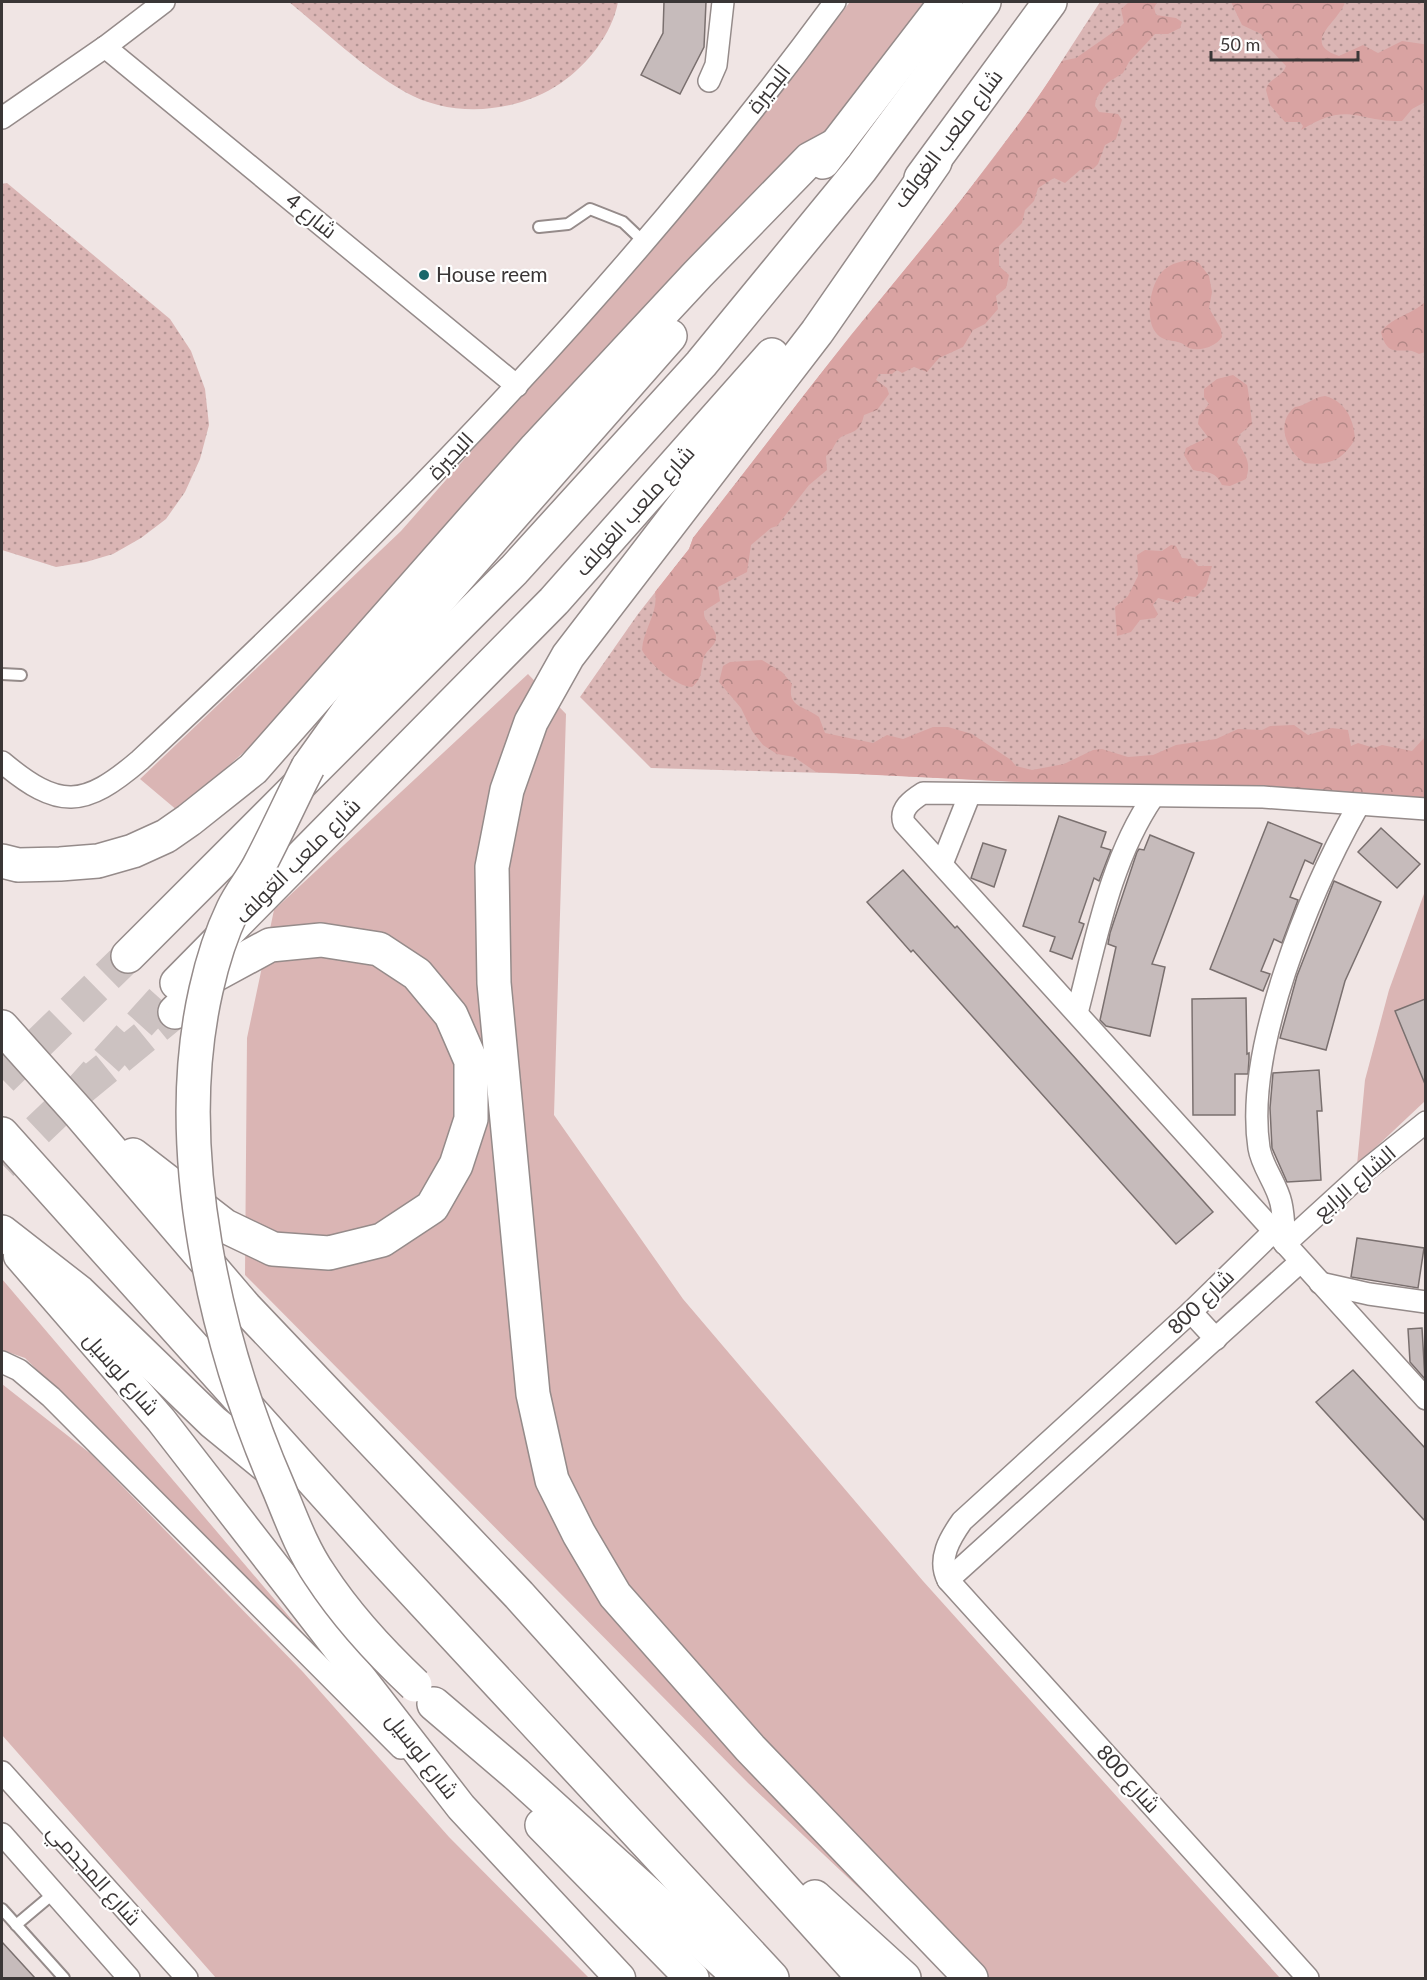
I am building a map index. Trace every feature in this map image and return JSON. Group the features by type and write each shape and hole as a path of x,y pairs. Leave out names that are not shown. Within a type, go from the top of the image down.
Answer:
{"main road":[{"path":"692,1978 523,1805 424,1695 388,1659 318,1574 294,1525 243,1400 226,1341 203,1234 195,1172 196,1072 206,991 218,947 233,908 259,866 308,767 381,665 763,233 836,145 946,2"},
{"path":"128,956 514,570 701,364 861,169 984,2"},
{"name":"شارع ملعب الغولف","path":"80,1113 225,1226 273,1249 329,1253 382,1240 432,1207 456,1165 471,1119 471,1060 452,1015 417,974 379,949 321,940 270,945 176,997 554,601 729,406 935,162 1050,2"},
{"path":"2,861 18,865 60,864 98,861 133,851 166,836 253,769 536,448 698,274 810,159 836,145"},
{"path":"935,162 817,332 568,656 531,722 507,790 492,867 495,994 532,1383 552,1480 579,1534 615,1594 750,1748 971,1978"},
{"path":"2,1027 80,1113 245,1307 519,1595 864,1978"},
{"path":"2,1134 388,1564 772,1978"},
{"path":"2,1234 79,1292 213,1422 388,1564"},
{"path":"424,1695 516,1774 741,1978"},
{"path":"739,1841 815,1897 904,1978"}],"street":[{"path":"2,118 105,47 164,2"},
{"path":"709,81 716,65 723,2"},
{"name":"البحيرة","path":"2,762 40,790 58,797 90,795 115,781 333,576 417,492 517,386 644,242 739,127 835,2"},
{"name":"شارع 4","path":"105,47 517,386"},
{"path":"1425,809 1359,806 1263,797 969,796 923,793 905,808 902,818 904,823 1425,1399"},
{"path":"942,864 969,796"},
{"path":"1077,1014 1103,912 1137,821 1153,797"},
{"path":"1279,1238 1281,1203 1259,1150 1256,1104 1281,982 1324,875 1359,806"},
{"name":"الشارع الرابع","path":"1279,1238 1425,1122"},
{"name":"شارع لوسيل","path":"2,1234 160,1420 461,1807"},
{"name":"شارع 800","path":"1279,1238 1191,1312 962,1521 952,1534 944,1556 944,1567 948,1580 1308,1978"},
{"name":"شارع 800","path":"948,1580 1300,1262"},
{"path":"1320,1283 1369,1294 1425,1302"},
{"path":"1191,1312 1216,1339"},
{"name":"شارع لوسيل","path":"2,1362 19,1370 51,1397 461,1807"},
{"name":"شارع المجدمي","path":"2,1772 187,1978"},
{"path":"461,1807 620,1978"},
{"name":"شارع المجدمي","path":"2,1834 129,1978"}],"lane":[{"path":"539,227 568,224 590,209 623,222 644,242"},
{"path":"2,674 21,675"},
{"path":"16,1925 54,1893"},
{"path":"2,1909 64,1978"}],"shaded area":[{"path":"289,2 618,2 610,25 597,47 580,67 561,83 525,101 484,109 464,109 424,101 405,92 360,61"},
{"path":"850,2 934,2 836,119 634,330 292,709 178,811 140,779 401,531 705,186"},
{"path":"1100,2 1425,2 1425,802 862,774 651,768 580,697 638,614 689,549 693,538 851,335 949,216 1034,104"},
{"path":"7,183 170,319 191,351 205,389 209,425 200,459 185,492 166,519 141,538 113,554 86,562 56,567 2,550 2,184"},
{"path":"528,674 566,714 554,1115 683,1299 923,1581 1280,1978 954,1978 748,1783 245,1275 247,1038 274,910"},
{"path":"1425,891 1425,1101 1357,1165 1365,1080 1389,990"},
{"path":"2,1279 309,1640 25,1358 2,1350"},
{"path":"2,1384 91,1454 303,1672 449,1837 589,1978 216,1978 2,1735"}],"green space":[{"path":"1129,2 1157,2 1154,8 1156,15 1176,18 1182,22 1180,28 1168,34 1155,34 1129,62 1123,73 1107,83 1096,99 1095,106 1099,112 1118,114 1122,120 1116,139 1105,145 1098,164 1093,169 1080,170 1065,183 1054,178 1038,188 1034,201 1025,210 1022,223 999,246 999,266 1009,275 1006,288 996,296 998,309 985,324 973,330 963,347 939,358 927,372 914,367 902,373 897,370 892,374 879,374 876,380 887,388 889,394 877,410 864,415 859,427 837,441 826,456 827,470 809,485 777,526 771,528 751,545 747,572 718,587 720,601 704,611 705,619 715,633 716,639 704,657 698,680 692,687 671,679 650,661 642,650 655,607 655,592 689,549 693,538 813,384 988,166 1062,61 1076,58 1119,28 1124,23 1121,9"},
{"path":"1231,2 1345,2 1325,31 1322,45 1339,56 1363,45 1378,53 1402,41 1423,44 1426,46 1425,102 1412,109 1402,121 1342,114 1317,121 1301,130 1303,126 1300,122 1285,122 1270,105 1266,90 1269,83 1286,66 1268,47 1261,34 1242,25"},
{"path":"1191,260 1199,263 1209,276 1212,292 1209,308 1221,329 1222,337 1203,349 1189,348 1181,343 1160,337 1151,323 1151,298 1160,274 1171,265"},
{"path":"1425,302 1425,352 1419,354 1413,351 1392,350 1388,347 1381,332 1385,327"},
{"path":"1233,375 1247,385 1252,424 1240,434 1237,442 1248,463 1246,479 1230,486 1222,485 1210,473 1193,470 1184,455 1186,448 1208,437 1198,424 1199,416 1209,404 1204,397 1204,389 1217,379"},
{"path":"1325,396 1338,402 1347,412 1353,425 1355,439 1346,452 1334,460 1305,463 1298,458 1288,444 1284,428 1285,420 1295,407"},
{"path":"1171,545 1176,546 1182,558 1192,559 1198,566 1212,566 1206,586 1196,597 1186,596 1178,603 1158,598 1153,605 1158,614 1155,618 1140,620 1131,632 1117,636 1115,607 1128,596 1138,576 1137,555 1145,550 1162,551"},
{"path":"762,660 782,672 792,684 791,692 794,702 819,717 825,733 873,743 887,735 903,739 933,727 948,727 972,734 1011,760 1016,766 1032,770 1064,764 1093,750 1102,749 1128,757 1153,755 1176,745 1216,739 1238,729 1262,730 1270,726 1294,725 1308,735 1332,728 1348,730 1351,746 1358,743 1374,748 1382,745 1412,751 1425,737 1425,802 816,772 794,757 777,754 763,745 752,731 741,708 719,682 723,666 730,662"}],"building":[{"path":"664,2 706,2 704,47 680,94 641,75 663,33"},
{"path":"1059,816 1106,832 1101,847 1111,850 1099,881 1094,878 1079,922 1084,924 1072,959 1050,951 1055,937 1023,926"},
{"path":"1268,822 1322,844 1313,864 1305,860 1290,897 1298,900 1282,943 1274,939 1261,971 1270,974 1263,991 1210,969"},
{"path":"1381,828 1420,864 1397,888 1358,852"},
{"path":"1150,835 1194,853 1152,964 1165,967 1150,1036 1106,1026 1100,1020 1116,947 1108,944 1110,933 1137,852 1139,849 1144,850"},
{"path":"983,843 1006,850 994,887 971,878"},
{"path":"903,870 955,928 957,926 1213,1212 1176,1244 913,950 911,952 867,902"},
{"path":"1334,881 1381,902 1345,981 1326,1050 1280,1038 1297,976"},
{"path":"1246,998 1248,1074 1235,1074 1235,1115 1193,1115 1192,999"},
{"path":"1425,999 1425,1084 1395,1011"},
{"path":"1319,1070 1322,1111 1317,1111 1321,1180 1287,1182 1272,1148 1270,1108 1273,1073"},
{"path":"1357,1238 1424,1248 1418,1288 1351,1277"},
{"path":"1422,1328 1425,1379 1410,1362 1408,1329"},
{"path":"1353,1370 1425,1448 1425,1521 1316,1402"},
{"path":"2,1942 35,1978 2,1978"}],"tunnel":[{"path":"2,1079 128,956"},
{"path":"2,1164 81,1089 177,983"},
{"path":"81,1089 175,1012"}],"place":[{"name":"House reem","path":"424,275"}]}
